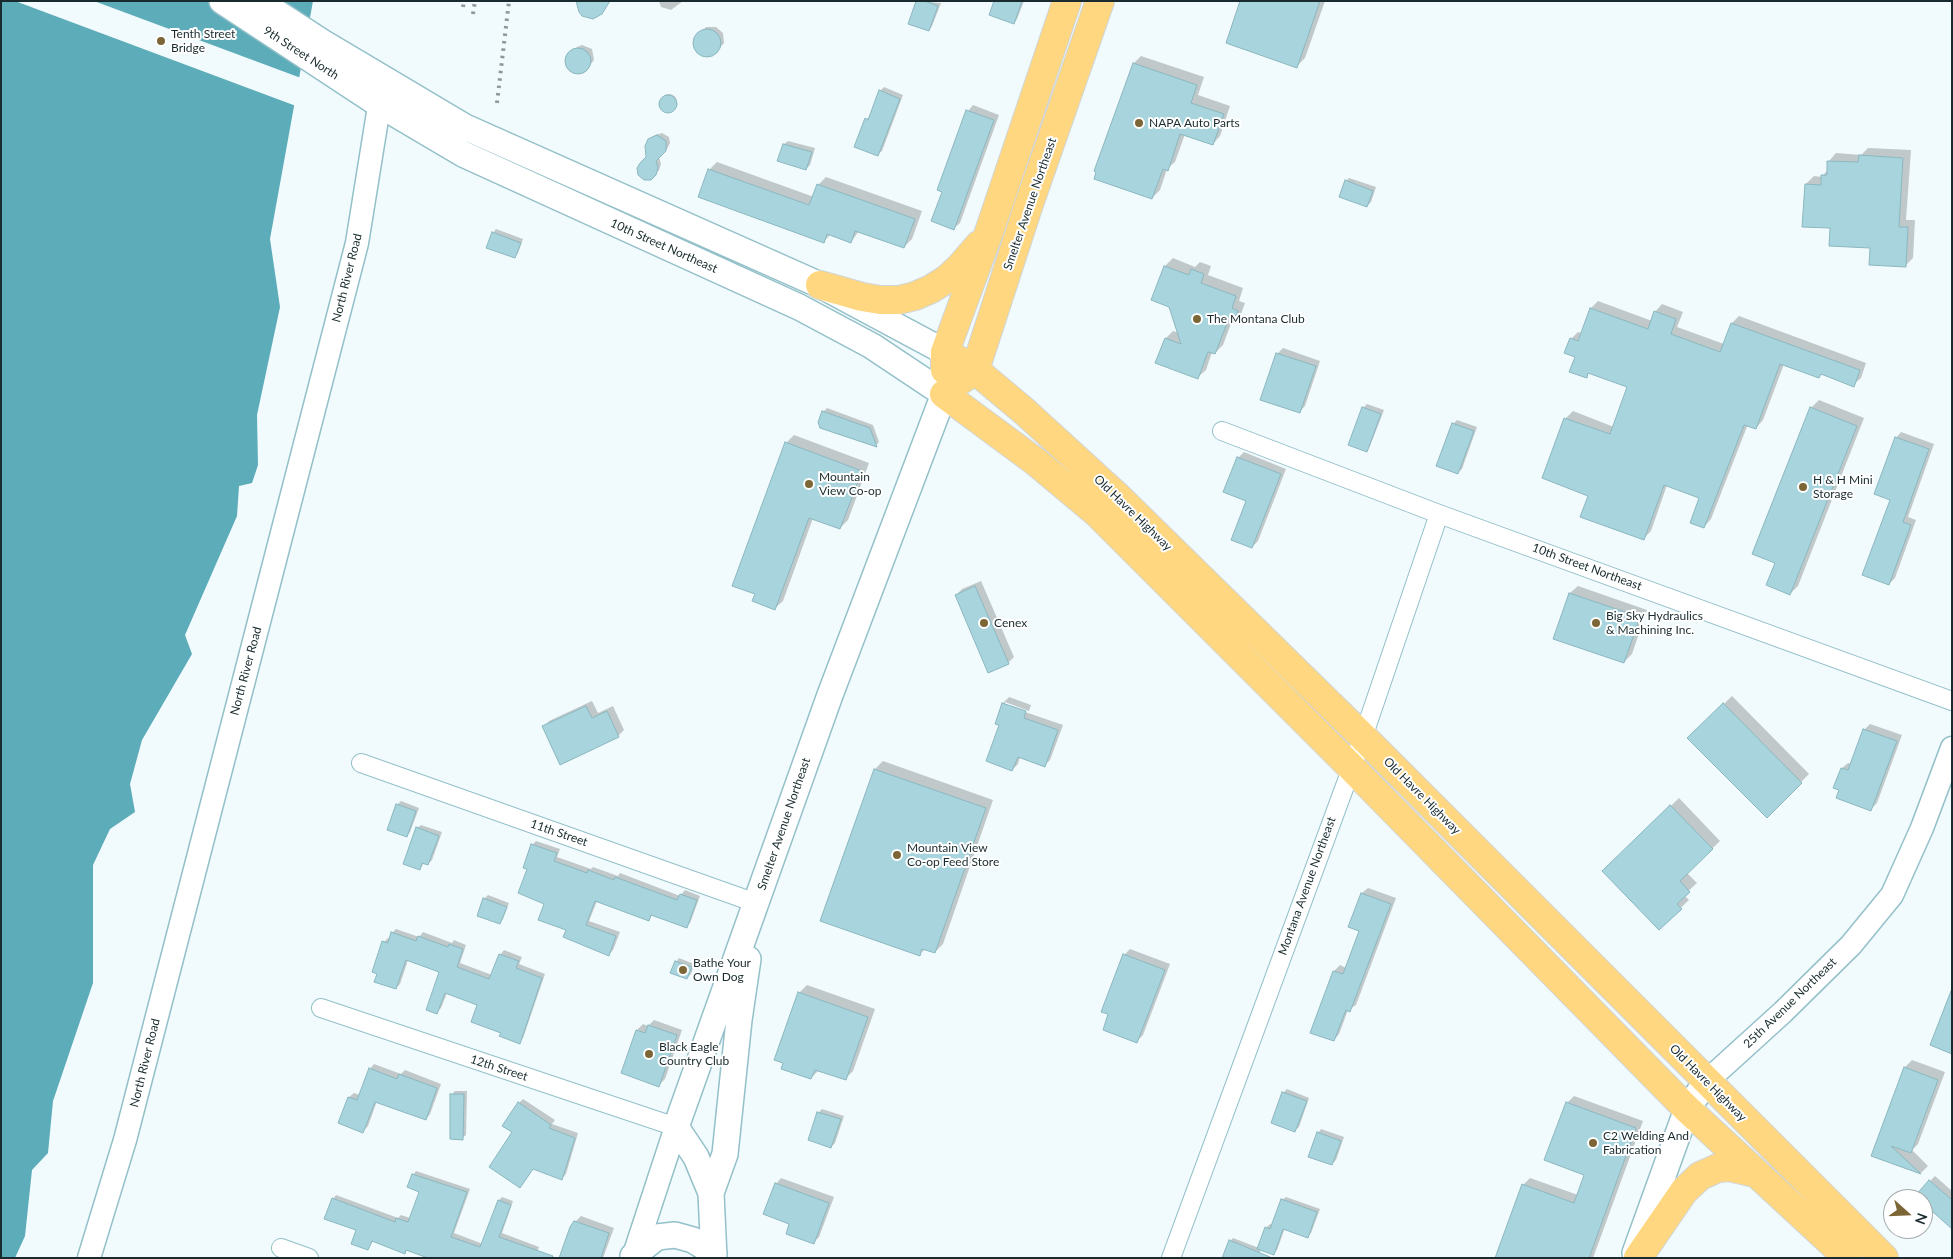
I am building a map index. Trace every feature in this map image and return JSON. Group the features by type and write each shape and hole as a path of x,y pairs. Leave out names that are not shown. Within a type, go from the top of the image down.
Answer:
{"highway":[{"name":"Smelter Avenue Northeast","path":"944,394 945,352 990,232 1067,1"},
{"name":"Smelter Avenue Northeast","path":"975,370 1029,204 1100,1"},
{"path":"820,285 880,300 899,300 915,296 947,279 990,232"},
{"name":"Old Havre Highway","path":"945,352 975,370 1024,410 1117,496 1363,737 1884,1258"},
{"path":"944,394 975,370"},
{"name":"Old Havre Highway","path":"944,394 1036,462 1097,513 1351,767 1687,1110 1848,1258"},
{"path":"1638,1258 1684,1191 1700,1176 1718,1168 1729,1167 1756,1173"}],"main road":[{"name":"9th Street North","path":"222,1 380,105"},
{"name":"9th Street North","path":"260,1 383,79"},
{"path":"383,79 465,127 820,285 945,352"},
{"name":"10th Street Northeast","path":"380,105 463,154 799,306 872,346 944,394"},
{"name":"Smelter Avenue Northeast","path":"676,1127 830,695 944,394"},
{"path":"710,1193 725,1154 739,1020 756,902"},
{"name":"25th Avenue Northeast","path":"1633,1258 1687,1110 1706,1081"},
{"path":"676,1127 696,1157 710,1193 714,1255"},
{"path":"633,1257 657,1237 675,1235 693,1240 714,1255"}],"street":[{"name":"North River Road","path":"89,1258 125,1140 357,243 383,79"},
{"name":"10th Street Northeast","path":"1222,432 1439,514 1952,701"},
{"name":"Montana Avenue Northeast","path":"1171,1258 1363,737 1439,514"},
{"name":"25th Avenue Northeast","path":"1706,1081 1783,1012 1844,951 1892,895 1922,828 1952,748"},
{"name":"11th Street","path":"362,763 756,902"},
{"name":"12th Street","path":"321,1008 676,1127"},
{"name":"Smelter Avenue Northeast","path":"633,1257 676,1127"},
{"path":"281,1248 309,1258"}],"water":[{"path":"1,1 313,1 270,239 280,307 257,415 258,465 252,483 239,486 237,516 185,635 192,654 142,740 130,784 135,812 110,829 93,865 93,983 53,1101 48,1153 32,1170 25,1236 15,1258 1,1258"}],"pier":[{"name":"Tenth Street Bridge","path":"15,1 94,1 301,78 296,106"}],"building":[{"path":"576,1 610,1 602,14 593,19 582,16"},
{"path":"916,1 925,1 938,6 929,31 908,24"},
{"path":"994,1 1022,1 1014,24 989,15"},
{"path":"1240,1 1320,1 1297,68 1226,43"},
{"path":"707,29 717,33 721,43 717,53 707,57 697,53 693,43 697,33"},
{"path":"578,48 587,52 591,61 587,70 578,74 569,70 565,61 569,52"},
{"path":"1133,63 1197,85 1191,103 1224,114 1213,145 1180,134 1168,171 1163,169 1152,199 1094,179 1096,172 1094,171"},
{"path":"879,90 900,99 878,156 854,147 865,118 868,120"},
{"path":"668,95 674,98 677,104 674,110 668,113 662,110 659,104 662,98"},
{"path":"966,110 994,120 954,230 931,221 942,192 937,190"},
{"path":"657,135 666,141 666,151 656,161 658,168 656,175 651,180 644,180 638,175 637,168 646,157 645,146 648,139"},
{"path":"783,144 812,152 806,170 777,161"},
{"path":"1859,155 1903,158 1899,227 1908,227 1906,267 1869,265 1870,248 1829,246 1830,228 1802,227 1805,184 1821,185 1821,175 1827,175 1827,161 1858,162"},
{"path":"708,169 809,205 817,184 915,219 904,248 855,231 851,243 827,234 824,243 698,197"},
{"path":"1345,180 1373,191 1367,207 1339,197"},
{"path":"492,232 521,243 515,258 486,248"},
{"path":"1164,266 1189,275 1191,269 1204,274 1201,283 1236,296 1232,308 1238,311 1233,323 1228,321 1215,354 1208,352 1198,379 1155,363 1165,338 1181,344 1169,307 1151,300"},
{"path":"1590,308 1648,329 1654,311 1676,319 1671,334 1720,352 1731,323 1860,370 1854,387 1821,374 1819,378 1780,364 1756,429 1744,425 1704,528 1690,523 1699,498 1664,485 1644,540 1580,517 1588,496 1542,478 1564,418 1610,434 1627,387 1588,373 1587,378 1569,372 1575,357 1564,353 1570,338 1578,341"},
{"path":"1276,353 1316,366 1300,413 1260,400"},
{"path":"1362,407 1381,414 1367,452 1348,445"},
{"path":"1810,407 1857,426 1790,595 1766,585 1775,563 1752,554"},
{"path":"822,411 870,428 877,447 820,428 818,422"},
{"path":"1452,423 1474,431 1458,474 1436,466"},
{"path":"1895,437 1929,449 1903,522 1911,525 1889,585 1862,575 1890,500 1874,494"},
{"path":"785,442 862,471 840,529 809,518 775,610 752,601 755,594 732,586"},
{"path":"1237,457 1281,474 1252,548 1231,540 1246,501 1223,492"},
{"path":"975,586 1009,664 988,673 955,595"},
{"path":"1569,593 1640,617 1624,663 1553,639"},
{"path":"1002,703 1026,711 1024,718 1058,730 1045,767 1018,757 1012,771 986,761 999,725 995,724"},
{"path":"1723,703 1802,783 1767,818 1687,738"},
{"path":"586,706 592,718 607,711 619,737 560,765 542,726"},
{"path":"1863,729 1897,741 1871,811 1836,798 1839,790 1833,788 1841,768 1848,770"},
{"path":"874,769 986,808 935,953 922,949 920,956 820,921"},
{"path":"396,804 416,811 407,837 387,830"},
{"path":"1670,805 1713,849 1680,881 1690,892 1677,904 1682,909 1659,930 1602,871"},
{"path":"416,827 439,836 428,865 422,863 420,870 403,864"},
{"path":"531,844 557,853 554,861 587,873 588,870 614,880 615,877 677,900 680,894 697,900 687,928 651,915 649,921 595,901 586,925 616,936 609,956 563,937 566,930 538,920 544,904 518,893 527,869 523,868"},
{"path":"1361,893 1391,904 1350,1012 1346,1010 1334,1041 1310,1033 1333,971 1343,974 1359,931 1348,927"},
{"path":"483,898 507,907 500,924 477,916"},
{"path":"391,932 416,941 418,936 448,947 449,944 463,949 457,967 489,979 499,954 519,961 516,968 542,978 520,1044 499,1036 501,1033 471,1022 477,1005 445,993 437,1014 426,1010 439,972 406,960 396,989 374,982 377,974 372,972 382,941 388,943"},
{"path":"1123,954 1165,970 1137,1043 1103,1030 1108,1014 1101,1012"},
{"path":"675,961 692,967 687,979 670,973"},
{"path":"1952,991 1952,1054 1930,1045"},
{"path":"798,992 868,1017 846,1080 815,1070 811,1079 781,1069 783,1063 774,1060"},
{"name":"Black Eagle Country Club","path":"648,1025 677,1035 659,1087 621,1073 636,1030 645,1033"},
{"path":"1904,1067 1938,1080 1911,1153 1891,1146 1921,1174 1871,1156"},
{"path":"369,1068 397,1079 399,1074 437,1088 426,1120 375,1102 363,1133 338,1123 348,1097 357,1100"},
{"path":"1282,1092 1307,1101 1295,1132 1271,1123"},
{"path":"450,1094 464,1094 463,1140 450,1139"},
{"path":"518,1102 551,1125 549,1128 575,1138 562,1180 533,1169 520,1188 489,1167 512,1132 502,1126"},
{"path":"1566,1102 1636,1128 1589,1258 1495,1258 1522,1184 1574,1203 1584,1175 1544,1160"},
{"path":"817,1112 841,1119 831,1148 808,1140"},
{"path":"1317,1132 1341,1141 1332,1165 1308,1157"},
{"path":"412,1174 467,1192 451,1237 480,1247 498,1200 511,1205 499,1237 553,1256 553,1258 428,1258 406,1250 405,1254 372,1241 368,1250 351,1244 356,1230 324,1219 332,1198 395,1222 396,1218 408,1222 419,1192 407,1187"},
{"path":"1929,1180 1952,1200 1952,1229 1933,1212 1933,1189 1921,1189"},
{"path":"775,1183 829,1203 814,1244 786,1234 789,1224 763,1214"},
{"path":"1281,1199 1317,1212 1308,1238 1283,1229 1274,1255 1257,1249 1265,1227 1270,1229"},
{"path":"574,1221 609,1233 601,1258 559,1258"},
{"path":"1229,1240 1270,1257 1270,1258 1222,1258"}],"railway":[{"path":"463,7 464,1"},
{"path":"473,14 475,1"},
{"path":"497,103 509,1"}],"place":[{"name":"Tenth Street Bridge","path":"161,41"},
{"name":"NAPA Auto Parts","path":"1139,123"},
{"name":"The Montana Club","path":"1197,319"},
{"name":"Mountain View Co-op","path":"809,484"},
{"name":"H & H Mini Storage","path":"1803,487"},
{"name":"Cenex","path":"984,623"},
{"name":"Big Sky Hydraulics & Machining Inc.","path":"1596,623"},
{"name":"Mountain View Co-op Feed Store","path":"897,855"},
{"name":"Bathe Your Own Dog","path":"683,970"},
{"name":"Black Eagle Country Club","path":"649,1054"},
{"name":"C2 Welding And Fabrication","path":"1593,1143"}]}
